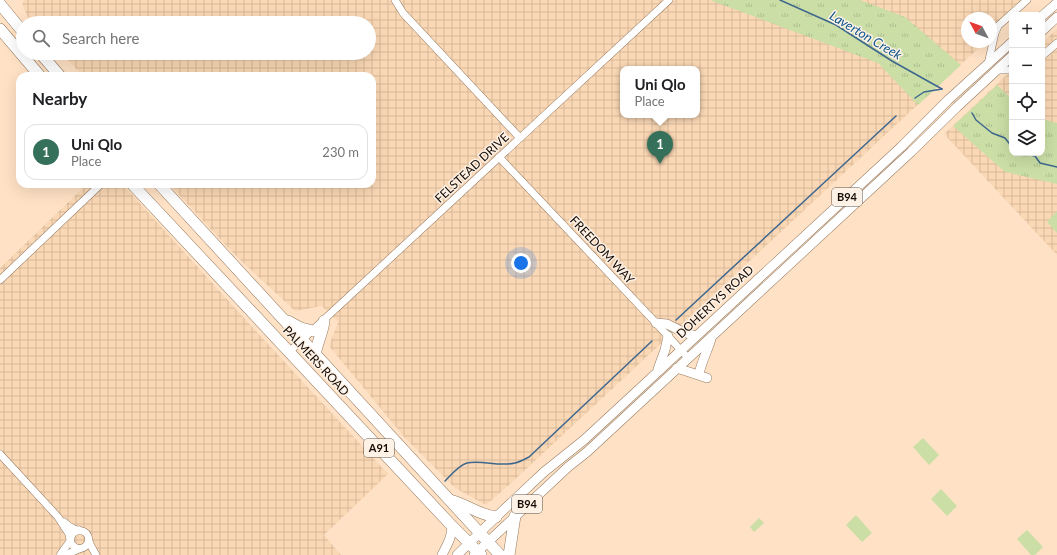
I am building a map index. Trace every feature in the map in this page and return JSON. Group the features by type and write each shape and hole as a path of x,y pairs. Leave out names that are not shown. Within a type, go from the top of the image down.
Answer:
{"highway":[{"path":"0,0 0,4 16,23"},
{"path":"0,29 16,48"},
{"path":"26,60 37,72"},
{"path":"46,60 57,72"},
{"name":"PALMERS ROAD","path":"136,188 469,543 477,554"},
{"name":"PALMERS ROAD","path":"163,188 500,555"},
{"path":"282,318 301,328 313,331"},
{"path":"314,354 323,330 324,321"},
{"path":"448,499 460,502 482,514 496,517"},
{"path":"509,555 515,516"}],"main road":[{"path":"1045,13 1057,3"},
{"path":"1045,28 1057,17"},
{"name":"DOHERTYS ROAD","path":"457,555 544,472 584,440 901,147 948,100 1009,45"},
{"name":"DOHERTYS ROAD","path":"477,554 487,542 568,467 587,452 911,152 1009,59"},
{"path":"656,323 667,324 682,332 696,336"},
{"path":"657,372 665,350 668,336"},
{"path":"700,370 711,337"},
{"path":"677,368 707,378"},
{"path":"442,555 449,542 452,526"}],"street":[{"path":"395,0 403,13 520,138"},
{"name":"FELSTEAD DRIVE","path":"289,352 669,0"},
{"path":"988,64 998,26 1027,0"},
{"path":"1045,53 1057,43"},
{"path":"997,70 1009,70"},
{"name":"FREEDOM WAY","path":"500,157 688,358"},
{"path":"0,280 97,188"},
{"path":"0,454 58,517 70,527 86,533 96,555"},
{"path":"58,517 69,534 70,541 74,547 91,555"},
{"path":"60,555 70,541 73,533 79,530"},
{"path":"65,555 86,546 89,541"}],"shaded area":[{"path":"23,0 1031,0 1018,12 1009,12 1009,20 997,31 997,12 961,12 961,48 979,48 486,505 455,488 405,438 329,346 338,322 322,306 295,311 235,255 173,188 376,188 376,72 79,72 68,60 376,60 376,16 27,16 22,3 24,1"},
{"path":"1057,29 1057,255 944,134 1009,73 1009,156 1045,156 1045,40"},
{"path":"83,188 126,188 388,474 324,535 341,555 0,555 0,268"}],"green space":[{"path":"710,0 860,0 905,17 961,65 918,105 878,63"},
{"path":"997,85 1009,96 1009,156 1045,156 1045,120 1057,123 1057,184 1005,172 953,126"},
{"path":"1057,211 1057,233 1047,222"},
{"path":"923,438 939,455 929,465 913,447"},
{"path":"941,489 957,506 947,516 931,499"},
{"path":"856,515 872,533 862,542 846,525"},
{"path":"759,518 764,523 754,532 750,527"},
{"path":"1027,530 1043,547 1035,555 1031,555 1017,539"}],"waterway":[{"name":"Laverton Creek","path":"780,0 836,25 892,61 942,89"},
{"path":"915,98 924,92 942,89"},
{"name":"Laverton Creek","path":"972,113 976,120 992,133 1005,138 1009,143"},
{"path":"676,320 896,116"},
{"name":"Laverton Creek","path":"1035,156 1040,163 1057,167"},
{"path":"445,481 458,468 467,463 479,462 509,464 519,462 529,457 652,341"}],"place":[{"name":"Uni Qlo","path":"660,164"}]}
